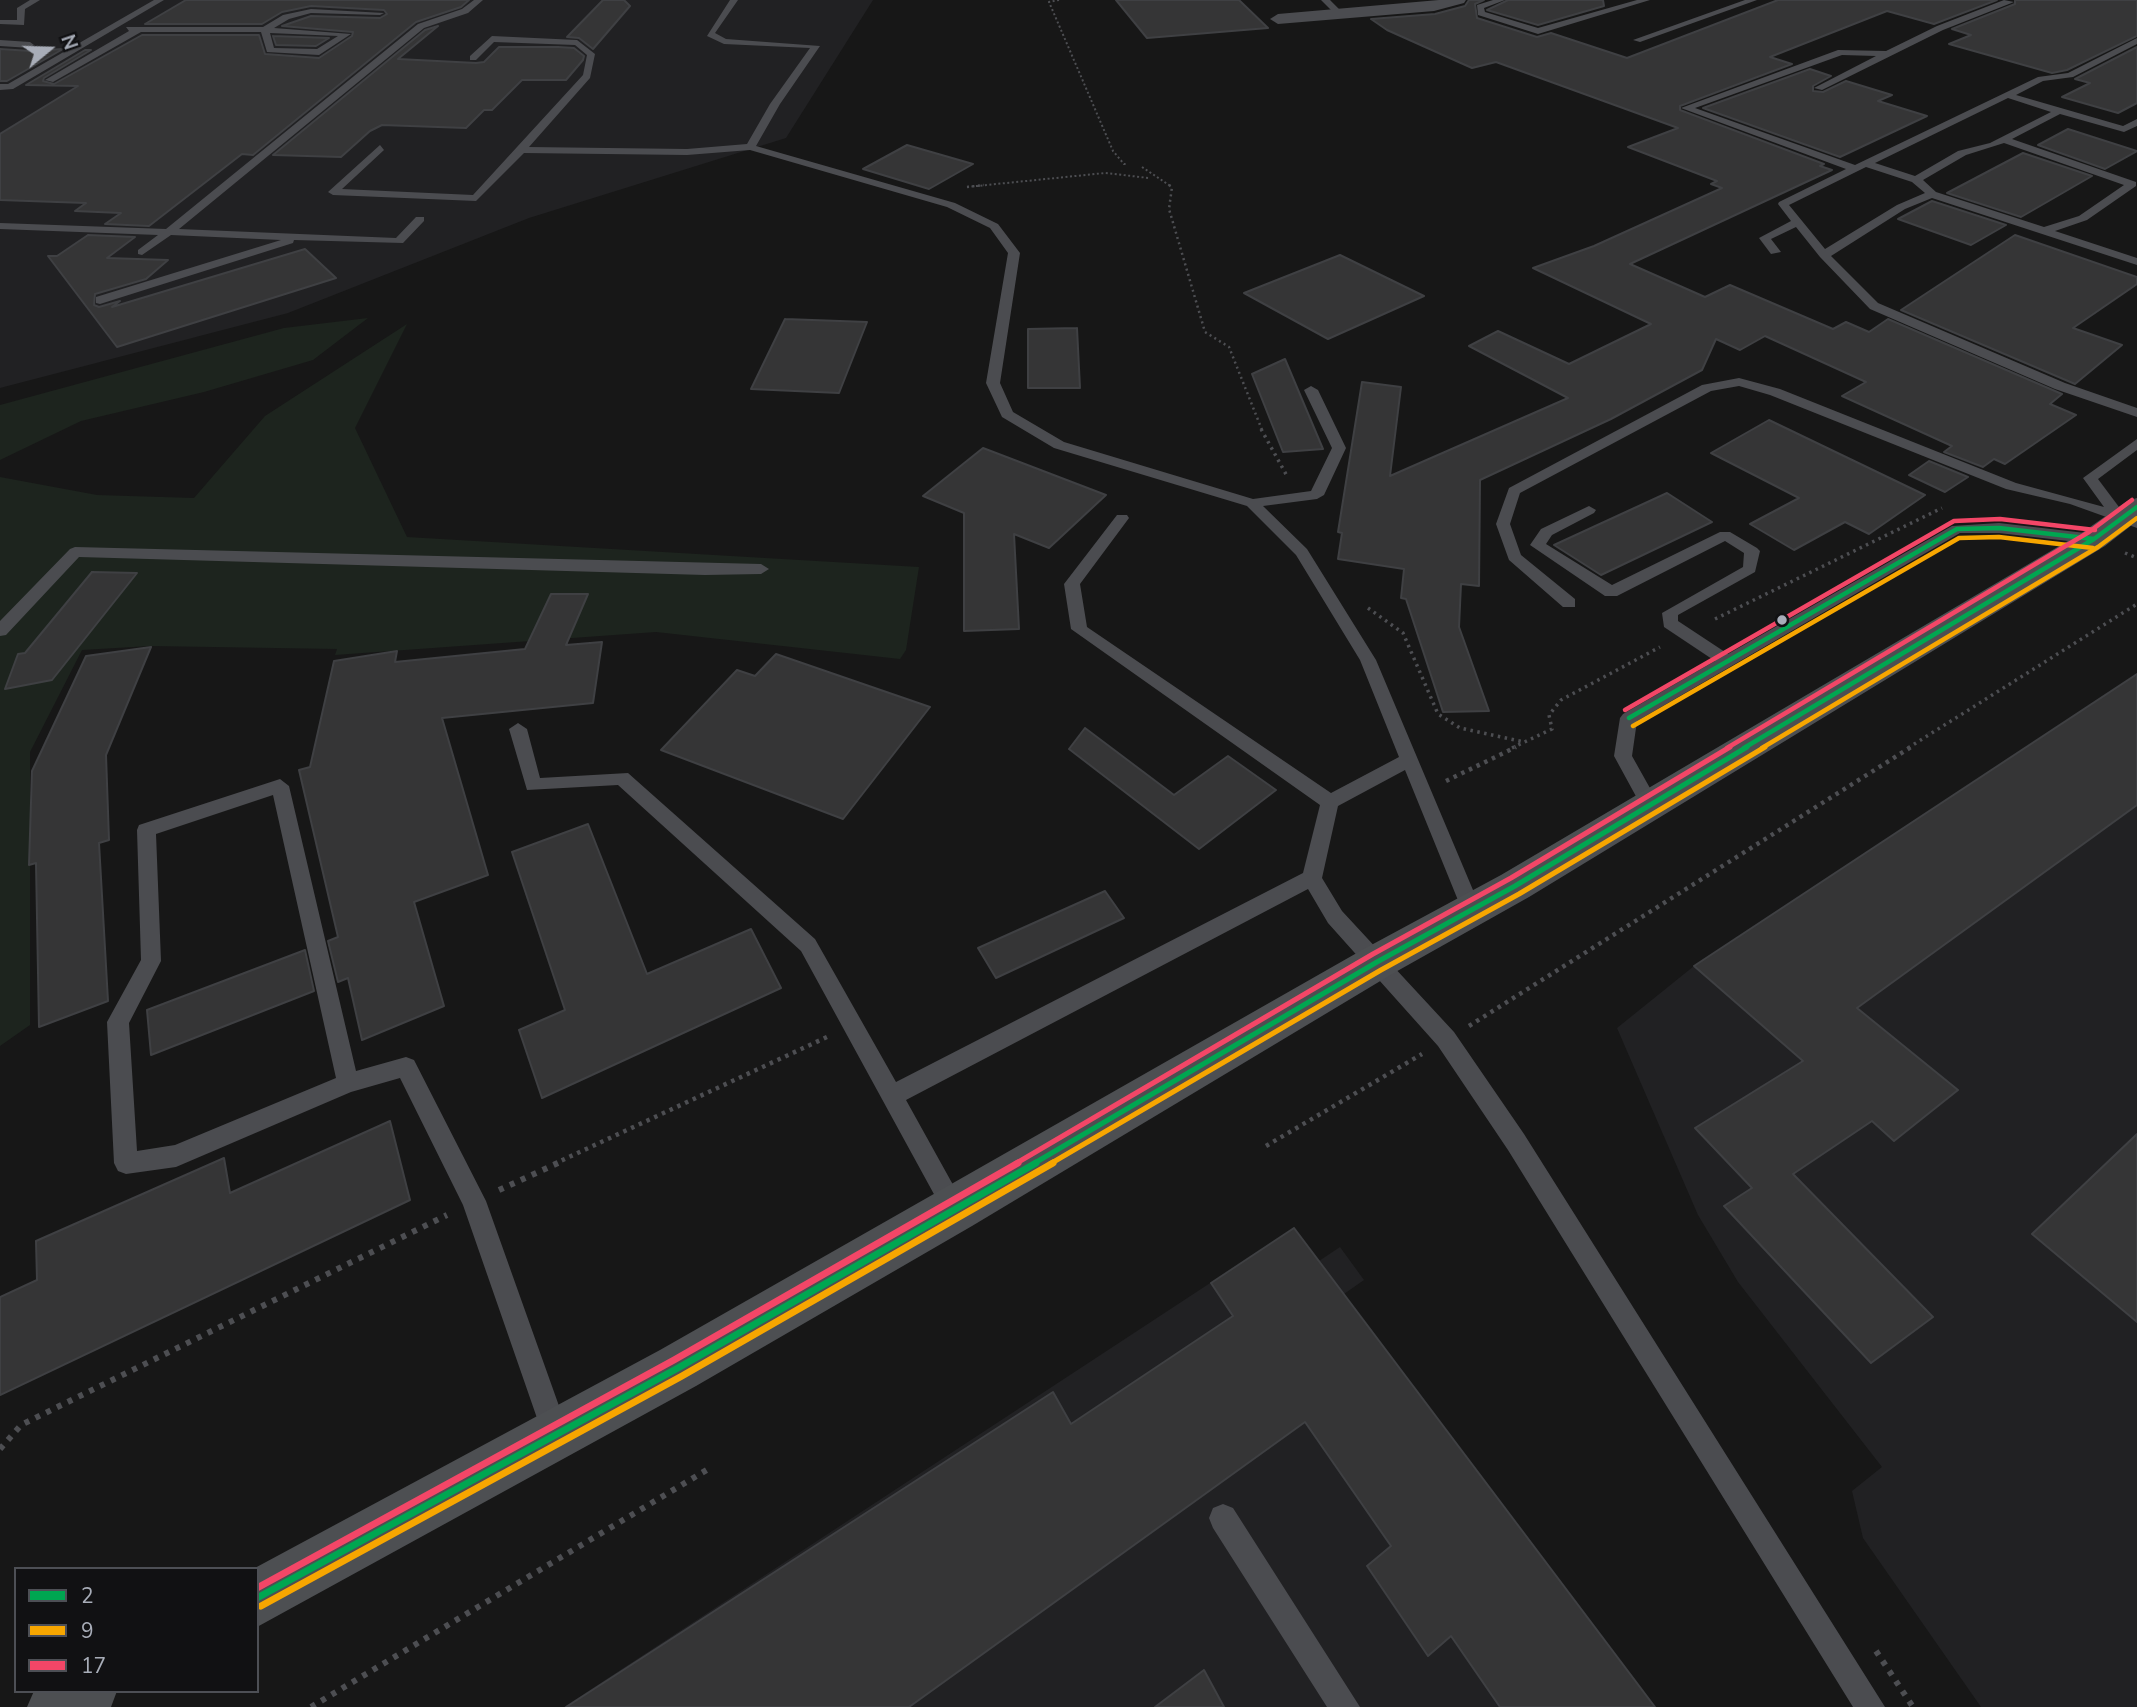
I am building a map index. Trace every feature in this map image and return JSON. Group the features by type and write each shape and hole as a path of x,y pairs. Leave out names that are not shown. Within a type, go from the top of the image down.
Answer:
{"main road":[{"path":"259,1597 557,1435 955,1210 1377,962 1651,806 2094,539 2133,519"},
{"path":"58,1707 83,1693"}],"street":[{"path":"1278,19 1434,6 1458,0"}],"lane":[{"path":"0,22 21,23 21,8 36,0"},
{"path":"0,93 5,87 160,0"},
{"path":"142,252 421,26 465,11 479,0"},
{"path":"734,0 710,34 724,41 816,46 775,104 750,147"},
{"path":"1325,0 1340,14"},
{"path":"1501,0 1480,8 1481,13 1538,31 1646,0"},
{"path":"1637,40 1753,0"},
{"path":"1819,88 1940,28 2010,2 2008,0"},
{"path":"265,30 286,17 311,11 380,13"},
{"path":"110,28 265,30 347,34 319,52 282,51 270,50 265,30"},
{"path":"50,80 139,29"},
{"path":"380,148 334,192 476,198 587,76 592,54 578,43 492,39 473,58"},
{"path":"2137,41 2070,75 2041,79 1783,204 1824,255 1874,306 2060,386 2137,413"},
{"path":"0,43 30,45"},
{"path":"1888,54 1841,52 1686,108 1861,167 1916,180 1932,194 2137,262"},
{"path":"2007,95 2124,129 2137,122"},
{"path":"1916,180 1962,153 2004,140 2059,111"},
{"path":"2004,140 2132,184 2083,218 2044,231"},
{"path":"521,150 687,152 750,147 951,205 994,226 1014,253 993,383 1007,414 1059,445 1252,503 1317,495 1339,448 1311,390"},
{"path":"1824,255 1901,207 1932,194"},
{"path":"0,226 399,241 420,219"},
{"path":"1775,252 1765,238 1796,222"},
{"path":"100,300 303,237"},
{"path":"1569,603 1514,558 1503,524 1514,491 1707,388 1738,382 1776,391 2011,486 2075,501 2133,519"},
{"path":"2133,519 2090,478 2137,443"},
{"path":"1252,503 1302,552 1368,660 1471,909"},
{"path":"1589,510 1546,532 1538,545 1611,592 1725,535 1752,551 1750,569 1670,613 1670,623 1727,662"},
{"path":"1122,519 1072,583 1079,629 1330,802"},
{"path":"1651,806 1623,756 1629,718 1957,529 1999,528 2094,539"},
{"path":"0,631 75,552 705,570 761,569"},
{"path":"518,729 533,785 622,778 808,945 855,1024 955,1210"},
{"path":"1411,759 1330,802 1312,878 1335,917 1446,1039 1568,1223 1870,1707"},
{"path":"348,1083 280,786 146,830 151,961 118,1022 126,1163 176,1156 348,1083 406,1067 474,1201 557,1435"},
{"path":"893,1095 1312,878"},
{"path":"1223,1518 1345,1707"}],"path":[{"path":"1059,0 1049,2 1113,151 1124,164 1128,164"},
{"path":"1142,167 1172,187 1169,209 1205,332 1229,347 1253,414 1298,497"},
{"path":"960,189 1105,173 1160,180"},
{"path":"1361,599 1368,609 1403,633 1438,714 1472,731 1524,742"},
{"path":"1266,1146 1560,971 2137,604"},
{"path":"1423,793 1552,729"},
{"path":"0,1449 21,1425 474,1201 855,1024"},
{"path":"311,1707 710,1468"}],"shaded area":[{"path":"0,0 873,0 786,138 529,218 288,313 0,388"},
{"path":"368,318 313,360 204,392 81,421 0,460 0,405 284,328"},
{"path":"407,324 355,428 407,537 919,567 906,650 900,659 656,632 335,655 337,649 150,646 82,650 30,752 30,1025 0,1046 0,477 97,495 194,498 265,416"},
{"path":"2137,674 2137,1707 1981,1707 1863,1538 1852,1491 1882,1467 1738,1282 1698,1215 1617,1028 1694,966"},
{"path":"1294,1228 1319,1261 1340,1247 1364,1280 1344,1294 1655,1707 564,1707"}],"building":[{"path":"186,0 469,0 461,7 416,22 253,155 242,154 149,226 105,224 121,213 75,211 86,203 0,200 0,134 78,86 26,85 85,50 91,50 43,81 54,84 142,35 259,35 265,54 319,58 352,36 353,32 282,26 311,16 380,18 387,14 384,10 311,6 282,12 262,24 145,24"},
{"path":"603,0 624,0 630,6 593,49 579,38 567,37"},
{"path":"1116,0 1239,0 1268,28 1147,38"},
{"path":"1469,0 1484,0 1475,4 1477,18 1537,37 1551,33 1627,58 1778,0 1997,0 1934,24 1887,11 1770,57 1792,64 1680,106 1680,110 1824,164 1820,166 1832,170 1630,264 1705,297 1730,285 1833,329 1846,322 1869,332 1888,319 2062,394 2050,404 2076,415 2005,464 1994,459 1983,467 1944,452 1952,446 1842,396 1866,382 1765,336 1740,350 1716,339 1702,370 1611,419 1480,480 1479,586 1461,584 1459,627 1489,711 1443,712 1406,599 1401,598 1404,569 1338,559 1342,533 1338,532 1362,382 1401,387 1390,476 1568,398 1469,346 1498,331 1569,364 1651,324 1533,268 1594,246 1722,188 1711,184 1717,181 1628,147 1678,128 1496,62 1472,68 1387,30 1371,19 1435,14 1465,6"},
{"path":"1508,0 1603,0 1604,6 1538,25 1487,10"},
{"path":"2015,0 2137,0 2137,36 2067,70 2052,73 1949,44 1971,35 1952,29 2015,4"},
{"path":"438,26 398,59 476,63 484,62 499,47 574,48 584,56 566,80 522,80 492,110 484,110 466,128 382,125 370,131 341,157 273,155 425,30"},
{"path":"273,36 329,38 316,46 276,45"},
{"path":"2137,47 2137,103 2118,113 2062,97 2090,83 2075,79"},
{"path":"0,49 63,49 7,81 0,81"},
{"path":"1810,69 1831,76 1813,86 1813,91 1823,92 1846,81 1892,95 1878,101 1927,116 1840,157 1703,108"},
{"path":"2068,129 2137,151 2105,169 2038,145"},
{"path":"907,145 973,164 929,189 863,169"},
{"path":"2023,153 2092,176 2021,217 1947,193"},
{"path":"1932,201 2006,225 1971,245 1898,219"},
{"path":"88,235 135,237 107,258 168,260 146,279 95,294 94,305 99,307 120,301 112,307 305,249 336,278 117,347 48,256 57,256"},
{"path":"2015,235 2137,277 2137,284 2073,328 2122,345 2075,384 1901,310"},
{"path":"1340,255 1424,296 1328,339 1244,293"},
{"path":"785,319 867,322 839,393 751,389"},
{"path":"1077,328 1080,388 1028,388 1028,329"},
{"path":"1285,359 1323,449 1283,452 1252,374"},
{"path":"1769,420 1925,495 1869,534 1845,522 1794,550 1750,524 1799,498 1711,453"},
{"path":"983,448 1106,495 1049,548 1014,534 1019,629 964,631 964,513 923,496"},
{"path":"1929,461 1968,477 1945,492 1909,475"},
{"path":"1667,493 1712,522 1601,575 1554,545"},
{"path":"92,572 137,573 52,680 5,689 18,654 25,653"},
{"path":"551,594 588,594 566,645 602,642 593,703 442,718 488,875 414,902 444,1006 362,1040 348,978 338,982 328,941 338,937 299,770 310,767 334,661 397,651 395,662 525,649"},
{"path":"151,647 106,755 109,840 99,843 108,1001 39,1027 36,863 29,865 32,771 86,656"},
{"path":"776,654 930,707 843,819 661,750 737,670 755,676"},
{"path":"2137,674 2137,805 1857,1008 1958,1090 1894,1141 1872,1121 1793,1174 1933,1317 1871,1363 1724,1206 1752,1188 1695,1128 1803,1061 1694,966"},
{"path":"1085,728 1174,795 1228,756 1276,790 1199,849 1069,749"},
{"path":"588,824 647,974 751,929 781,988 542,1098 519,1030 565,1010 512,852"},
{"path":"1105,891 1124,918 996,978 978,948"},
{"path":"305,950 314,991 151,1055 147,1010"},
{"path":"390,1121 410,1200 0,1395 0,1297 37,1280 36,1241 224,1158 230,1193"},
{"path":"2137,1134 2137,1322 2032,1234"},
{"path":"1294,1228 1655,1707 1500,1707 1451,1636 1428,1656 1367,1566 1391,1546 1305,1422 909,1707 566,1707 1053,1392 1071,1424 1233,1316 1211,1283"},
{"path":"1204,1670 1224,1707 1155,1707"}],"transit line":[{"name":"17","path":"259,1587 674,1360 951,1202 1373,954 1511,878 2089,532 2132,500"},
{"name":"2","path":"259,1597 678,1368 955,1210 1377,962 1515,886 2094,539 2137,507"},
{"name":"9","path":"261,1606 682,1376 959,1218 1381,970 1519,894 2098,547 2137,518"},
{"name":"17","path":"1625,710 1954,521 2000,519 2095,530"},
{"name":"2","path":"1629,718 1957,529 1999,528 2094,539"},
{"name":"9","path":"1633,726 1959,538 1999,537 2093,548"}]}
